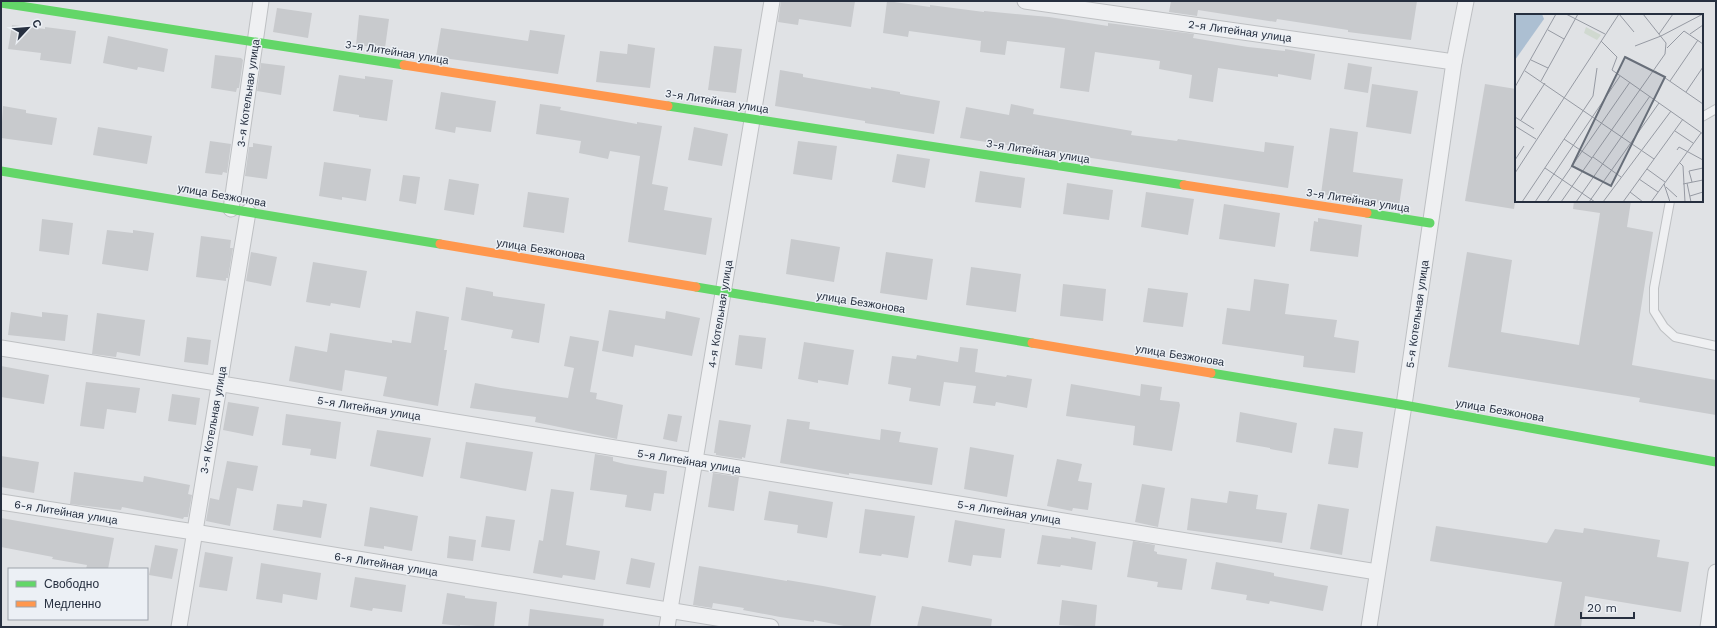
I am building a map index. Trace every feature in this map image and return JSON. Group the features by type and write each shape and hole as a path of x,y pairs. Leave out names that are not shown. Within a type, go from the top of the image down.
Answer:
{"street":[{"name":"3-я Котельная улица","path":"231,209 261,1"},
{"name":"4-я Котельная улица","path":"667,627 772,1"},
{"name":"2-я Литейная улица","path":"1025,1 1454,62"},
{"name":"5-я Котельная улица","path":"1369,627 1404,405 1454,62 1466,1"},
{"name":"3-я Литейная улица","path":"1,3 1430,223"},
{"name":"улица Безжонова","path":"1,171 1404,405 1716,462"},
{"name":"3-я Котельная улица","path":"179,627 248,212"},
{"name":"5-я Литейная улица","path":"1,348 1377,572"},
{"name":"6-я Литейная улица","path":"1,502 194,532 770,627"},
{"path":"1708,627 1716,572"}],"lane":[{"path":"1703,116 1716,109"},
{"path":"1670,202 1654,288 1654,311 1664,327 1675,337 1716,346"}],"building":[{"path":"781,1 855,1 851,27 799,19 798,25 778,22"},
{"path":"887,1 930,7 930,5 984,12 1049,17 1108,26 1108,23 1194,34 1193,38 1248,47 1285,51 1285,49 1315,54 1311,80 1278,74 1278,77 1218,68 1213,102 1189,98 1192,75 1159,69 1160,61 1095,52 1089,92 1060,88 1065,48 1007,41 1005,55 980,52 981,41 909,31 908,37 883,33"},
{"path":"1171,1 1417,1 1411,40 1348,32 1348,30 1277,19 1276,22 1198,10 1197,16 1169,12"},
{"path":"277,8 312,13 308,38 273,32"},
{"path":"359,15 389,19 385,48 356,45"},
{"path":"12,25 76,31 71,64 40,60 41,53 8,49"},
{"path":"441,28 528,41 530,30 565,35 558,74 436,57"},
{"path":"108,36 168,49 164,72 138,67 137,70 103,63"},
{"path":"628,44 655,48 650,88 596,82 600,51 627,54"},
{"path":"714,46 742,49 736,93 708,90"},
{"path":"215,55 241,58 243,60 239,88 237,88 236,92 211,88"},
{"path":"261,63 285,66 281,95 257,91"},
{"path":"1348,63 1372,67 1368,93 1344,89"},
{"path":"780,70 803,74 803,77 871,89 871,87 900,92 900,94 940,101 934,134 775,106"},
{"path":"339,75 365,79 365,76 393,80 387,121 333,111"},
{"path":"1372,84 1418,91 1411,134 1366,127"},
{"path":"1485,84 1515,89 1514,209 1465,201"},
{"path":"441,92 496,101 491,132 456,127 455,133 435,129"},
{"path":"540,104 561,107 560,110 637,124 637,122 662,126 652,184 668,187 664,210 712,218 706,255 628,242 640,156 610,151 608,159 579,153 581,141 536,134"},
{"path":"1011,104 1034,109 1033,114 1132,131 1131,135 1177,141 1178,139 1264,152 1265,142 1294,146 1288,188 960,138 966,107 1009,115"},
{"path":"3,106 26,110 26,113 57,118 52,145 1,138"},
{"path":"98,127 152,136 147,164 93,155"},
{"path":"694,127 728,134 722,166 688,160"},
{"path":"1330,128 1358,132 1353,172 1403,179 1399,206 1321,194"},
{"path":"210,141 231,144 227,173 223,172 222,175 205,173"},
{"path":"798,141 837,146 832,180 793,174"},
{"path":"253,143 272,146 267,179 245,176 249,147 253,147"},
{"path":"897,154 930,159 925,188 892,182"},
{"path":"324,162 371,169 366,201 342,197 342,200 319,196"},
{"path":"980,171 1025,178 1021,208 975,202"},
{"path":"403,175 420,177 416,204 399,201"},
{"path":"449,179 479,184 474,215 444,210"},
{"path":"1067,183 1113,190 1109,220 1063,214"},
{"path":"528,192 569,198 564,233 523,227"},
{"path":"1146,192 1194,199 1188,235 1141,227"},
{"path":"1574,202 1631,202 1627,227 1653,232 1632,365 1716,380 1716,415 1639,402 1640,398 1448,367 1467,252 1512,260 1501,332 1579,345 1600,213 1573,209"},
{"path":"1224,204 1280,213 1275,247 1219,239"},
{"path":"1318,218 1362,225 1358,257 1310,251 1314,221 1318,222"},
{"path":"42,219 73,223 69,255 39,251"},
{"path":"107,230 133,233 133,230 154,233 148,271 102,264"},
{"path":"201,236 231,240 230,248 233,248 228,278 226,278 226,281 196,277"},
{"path":"791,239 840,247 834,282 786,274"},
{"path":"251,252 277,257 271,286 246,281"},
{"path":"886,252 933,259 927,300 880,293"},
{"path":"313,262 367,271 360,308 331,303 330,306 306,302"},
{"path":"971,267 1021,274 1016,312 966,305"},
{"path":"1254,279 1289,284 1285,314 1337,320 1334,337 1359,341 1355,373 1303,367 1304,356 1222,344 1227,308 1250,311"},
{"path":"1063,284 1106,289 1103,321 1060,316"},
{"path":"466,287 493,292 493,296 545,304 539,343 511,338 513,330 461,320"},
{"path":"1148,288 1188,293 1183,327 1143,322"},
{"path":"609,310 665,319 666,311 700,318 692,356 635,345 633,357 602,351"},
{"path":"416,311 449,317 444,350 447,350 438,406 383,396 387,377 345,370 342,391 289,381 295,346 327,352 330,333 392,343 392,340 411,343"},
{"path":"11,312 42,317 42,312 68,315 65,341 8,335"},
{"path":"97,313 145,320 140,356 117,352 116,357 92,354"},
{"path":"739,335 766,338 762,369 735,365"},
{"path":"570,336 599,341 590,392 597,393 596,399 623,405 617,439 535,422 536,417 470,408 475,383 568,398 574,368 564,366"},
{"path":"187,337 211,340 208,365 184,362"},
{"path":"804,342 854,350 848,385 818,380 818,383 798,379"},
{"path":"960,347 978,349 975,372 1032,379 1027,408 996,402 995,406 973,403 976,386 944,382 940,406 909,401 911,388 888,384 892,356 916,359 917,355 958,362"},
{"path":"1,366 49,375 44,404 1,397"},
{"path":"86,382 140,388 136,413 107,409 104,429 80,426"},
{"path":"1071,384 1140,396 1141,384 1162,387 1160,400 1179,402 1180,405 1172,451 1133,445 1135,426 1066,416"},
{"path":"172,394 200,398 196,425 168,421"},
{"path":"228,402 259,407 253,436 223,430"},
{"path":"1240,412 1297,423 1292,453 1236,442"},
{"path":"286,414 341,422 336,459 310,455 311,449 282,445"},
{"path":"668,414 682,416 677,442 663,439"},
{"path":"787,419 810,422 809,429 880,440 881,429 901,432 899,442 938,448 932,485 849,473 849,475 780,463"},
{"path":"719,420 751,425 745,458 742,457 742,459 716,455 716,453 714,453"},
{"path":"1334,428 1363,432 1358,468 1328,464"},
{"path":"377,430 431,438 423,477 370,466"},
{"path":"466,442 533,452 526,491 460,478"},
{"path":"970,447 1014,455 1007,497 964,489"},
{"path":"595,454 613,457 613,461 625,464 667,471 664,494 654,493 651,511 625,507 627,495 590,490"},
{"path":"1,456 39,462 34,493 1,487"},
{"path":"1057,459 1082,464 1078,481 1092,483 1088,510 1073,508 1072,511 1047,506"},
{"path":"227,461 258,466 253,491 237,488 230,526 206,521 210,498 219,500"},
{"path":"74,472 143,482 144,476 190,485 188,494 192,495 188,517 184,517 183,519 122,507 121,510 70,504"},
{"path":"713,473 739,477 734,511 708,507"},
{"path":"1142,484 1165,488 1158,527 1135,522"},
{"path":"551,489 574,492 566,545 600,551 595,580 563,575 562,578 533,573 539,540 543,541"},
{"path":"769,491 833,502 827,538 797,533 798,525 764,520"},
{"path":"1229,491 1258,495 1256,509 1287,513 1282,543 1187,530 1191,498 1227,503"},
{"path":"303,500 327,504 321,538 273,530 277,504 302,507"},
{"path":"1318,504 1349,509 1342,555 1310,549"},
{"path":"370,507 418,516 412,551 384,546 384,549 364,546"},
{"path":"865,509 915,516 908,558 882,554 881,556 859,553"},
{"path":"486,516 515,520 510,551 481,547"},
{"path":"1,518 114,538 108,568 86,568 87,565 52,559 53,557 1,547"},
{"path":"955,520 1005,529 1001,558 973,555 971,566 948,562"},
{"path":"1436,526 1547,543 1555,529 1583,533 1584,528 1660,540 1657,557 1689,562 1681,612 1585,596 1581,627 1554,627 1562,582 1430,561"},
{"path":"1042,535 1071,539 1071,537 1096,542 1092,570 1061,565 1060,567 1037,564"},
{"path":"449,536 476,540 473,561 447,558"},
{"path":"1133,541 1155,545 1154,551 1157,552 1157,554 1187,559 1182,590 1157,587 1158,582 1127,577"},
{"path":"155,545 178,549 172,579 149,575"},
{"path":"205,552 233,557 227,591 199,587"},
{"path":"631,558 655,563 650,588 626,584"},
{"path":"1216,562 1274,573 1274,576 1328,586 1323,611 1270,601 1269,604 1246,600 1247,595 1211,589"},
{"path":"261,563 321,573 317,600 283,594 282,603 256,599"},
{"path":"699,566 876,596 870,627 849,627 814,620 814,622 780,617 743,610 744,608 713,603 712,608 693,605"},
{"path":"355,577 406,585 402,612 373,608 372,611 350,607"},
{"path":"447,593 465,596 465,598 497,602 494,627 442,624"},
{"path":"1062,600 1097,605 1095,627 1059,625"},
{"path":"922,606 992,619 991,627 917,627"},
{"path":"530,609 604,619 603,627 528,627"}],"traffic: fast":[{"path":"1,3 404,65"},
{"path":"668,106 1184,185"},
{"path":"1,171 440,244"},
{"path":"1367,213 1430,223"},
{"path":"696,287 1032,343"},
{"path":"1211,373 1404,405 1716,462"}],"traffic: slow":[{"path":"404,65 668,106"},
{"path":"1184,185 1367,213"},
{"path":"440,244 696,287"},
{"path":"1032,343 1211,373"}]}
